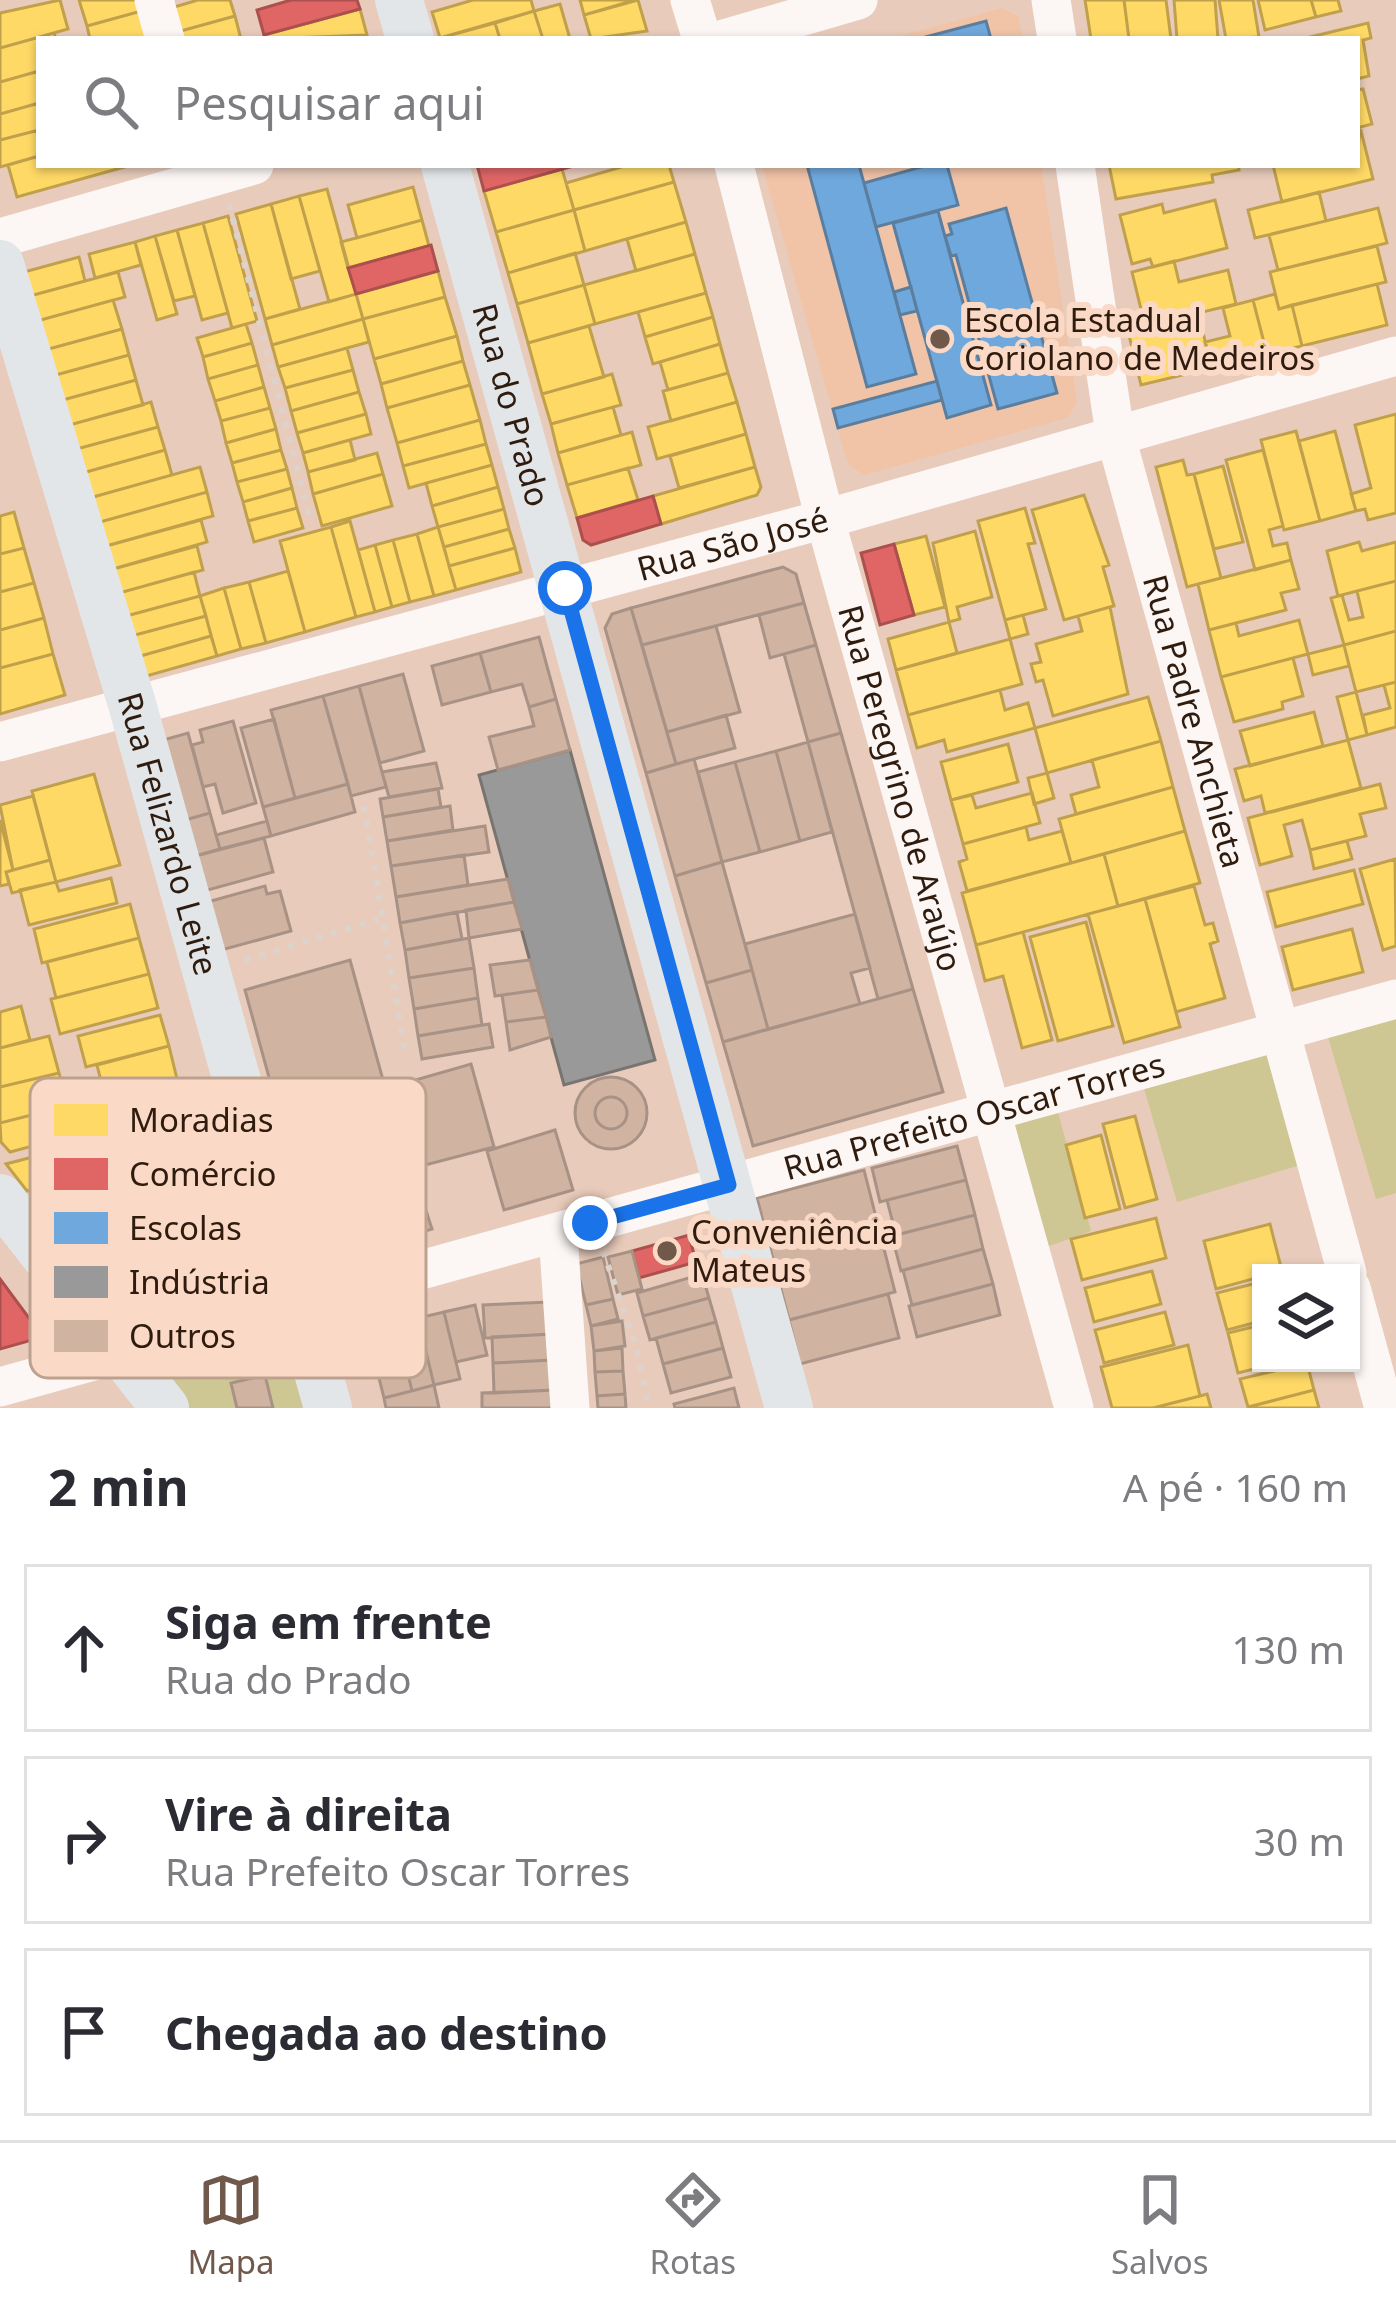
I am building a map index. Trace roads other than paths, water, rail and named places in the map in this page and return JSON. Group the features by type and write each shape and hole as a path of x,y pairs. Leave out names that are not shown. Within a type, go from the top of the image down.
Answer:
{"main road":[{"path":"399,0 409,36"},
{"name":"Rua do Prado","path":"447,168 789,1408"},
{"name":"Rua Felizardo Leite","path":"0,265 132,704 235,1078"},
{"path":"0,1198 30,1236"},
{"path":"142,1378 165,1408"},
{"name":"Rua Felizardo Leite","path":"319,1378 328,1408"}],"street":[{"path":"154,0 164,36"},
{"path":"690,0 701,36"},
{"path":"734,36 857,0"},
{"path":"1051,0 1057,36"},
{"name":"Rua Peregrino de Araújo","path":"735,168 825,519 1074,1408"},
{"name":"Rua Padre Anchieta","path":"1075,168 1115,434 1345,1264"},
{"path":"0,238 238,170"},
{"name":"Rua São José","path":"0,742 825,519 1396,356"},
{"name":"Rua Prefeito Oscar Torres","path":"426,1270 1396,999"},
{"path":"570,1408 574,1229"},
{"path":"1360,1321 1384,1408"},
{"name":"Rua Prefeito Oscar Torres","path":"0,1388 36,1378"}],"place":[{"name":"Escola Estadual Coriolano de Medeiros","path":"940,339"},
{"name":"Conveniência Mateus","path":"667,1251"}]}
